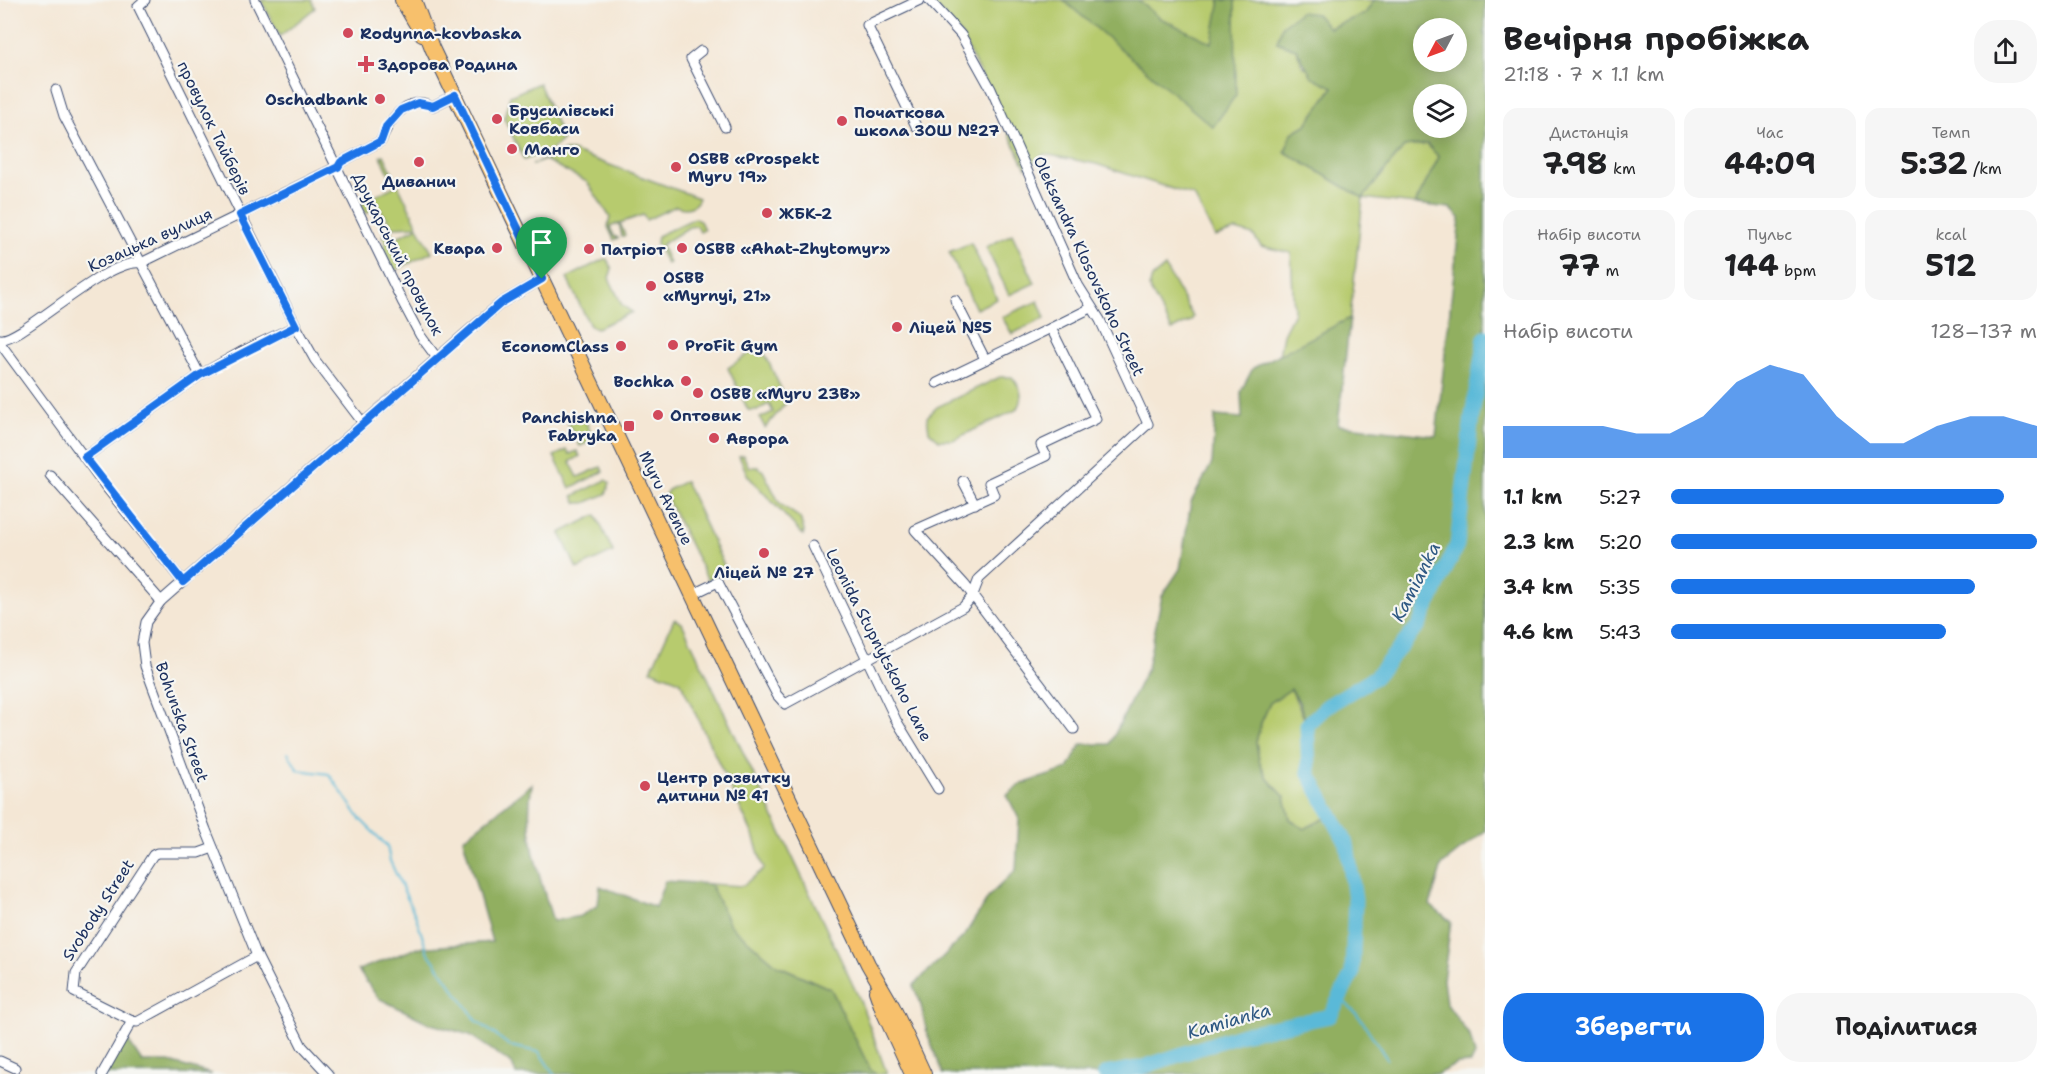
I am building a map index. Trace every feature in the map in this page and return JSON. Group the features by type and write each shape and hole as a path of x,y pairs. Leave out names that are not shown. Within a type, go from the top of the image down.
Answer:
{"main road":[{"name":"Myru Avenue","path":"402,0 432,48"},
{"name":"Myru Avenue","path":"414,0 432,48 868,964 888,1009 912,1074"},
{"name":"Myru Avenue","path":"888,1009 924,1074"}],"street":[{"name":"провулок Тайберів","path":"144,0 138,6 296,326 315,360 363,423"},
{"name":"Друкарський провулок","path":"255,0 403,303 420,335 437,358"},
{"path":"915,126 867,25 920,0"},
{"name":"Oleksandra Klosovskoho Street","path":"929,0 961,35 992,89 1030,181 1091,308 1100,320 1148,424 980,579 972,597"},
{"path":"700,51 691,59 725,127"},
{"path":"56,90 64,116 200,375"},
{"name":"Козацька вулиця","path":"0,341 14,336 89,284 134,262 141,263 338,167 341,162 381,141 386,127 401,110 418,103 433,106 455,95"},
{"name":"Bohunska Street","path":"328,1074 302,1046 257,956 213,848 145,666 142,643 146,622 161,601 437,358 501,303 542,279"},
{"path":"955,300 985,360"},
{"path":"937,382 1091,308"},
{"path":"85,457 200,375 296,326"},
{"path":"1051,328 1096,418 1041,446 1046,456 989,483 994,495 915,530 944,560 1074,729"},
{"path":"0,341 85,457 183,582"},
{"path":"50,475 161,601"},
{"path":"963,481 975,504"},
{"name":"Leonida Stupnytskoho Lane","path":"813,546 896,720 938,789"},
{"path":"693,594 718,582 777,695 785,704 963,607 972,597"},
{"name":"Svobody Street","path":"132,1021 74,992 76,973 153,855 199,853 213,848"},
{"path":"102,1074 132,1021 137,1022 257,956"},
{"path":"0,1061 15,1068"}],"green space":[{"path":"261,0 311,0 315,8 280,36"},
{"path":"930,0 1374,0 1365,14 1328,28 1316,14 1277,42 1296,49 1303,66 1333,87 1307,124 1292,133 1285,152 1363,198 1350,318 1279,356 1283,334 1294,312 1291,253 1261,246 1253,235 1236,230 1215,237 1194,196 1096,164 1044,154 1026,168 961,35"},
{"path":"1063,0 1138,0 1160,18 1212,43 1220,0 1235,0 1236,95 1213,127"},
{"path":"1374,0 1485,0 1485,831 1442,865 1430,905 1451,922 1443,980 1446,1003 1470,1036 1475,1055 1471,1063 1457,1064 1437,1074 943,1074 927,1033 920,1001 913,986 964,936 990,895 1016,870 1019,819 1007,795 1022,784 1068,769 1081,744 1110,744 1147,668 1162,596 1180,569 1191,502 1212,463 1215,416 1242,418 1241,391 1253,368 1350,318 1338,425 1436,436 1460,218 1450,208 1415,204 1439,157 1427,144 1404,147 1363,198 1285,152 1292,133 1307,124 1333,87 1312,77 1296,49 1277,42 1282,26 1300,12 1316,14 1329,28 1365,14","holes":["1291,689 1299,702 1307,725 1309,774 1332,815 1304,829 1290,819 1285,797 1267,778 1259,760 1256,742 1270,703"]},
{"path":"539,83 563,139 551,150 524,160 504,118 510,96"},
{"path":"1427,144 1439,157 1415,204 1363,198 1404,147"},
{"path":"563,151 572,151 699,198 690,207 676,206 646,220 643,215 620,223 625,235 622,237 619,223 610,227 614,236 618,238 614,240 608,227 610,217 587,182 545,160 532,165"},
{"path":"384,155 418,226 393,227 377,205 366,214 361,203 395,186 381,156"},
{"path":"695,218 700,221 704,230 700,232 697,226 689,227 661,245 669,263 667,264 656,243 657,236"},
{"path":"418,227 432,252 394,271 383,248 386,243 382,236 391,231 395,238"},
{"path":"1012,234 1035,283 1009,295 986,247"},
{"path":"971,243 997,299 976,309 949,252"},
{"path":"607,259 612,269 609,278 622,305 632,312 597,328 590,326 567,278"},
{"path":"1165,267 1193,317 1191,321 1172,330 1149,288 1152,278"},
{"path":"1038,301 1045,318 1012,334 1002,317"},
{"path":"756,349 764,352 787,402 765,428 760,418 773,412 769,404 757,410 748,410 728,368"},
{"path":"1000,377 1012,377 1018,385 1021,397 1016,410 953,440 939,440 929,431 927,417 937,407"},
{"path":"579,417 584,418 594,440 580,446 568,423"},
{"path":"567,450 570,454 577,451 580,456 570,462 578,477 601,467 603,472 570,488 554,456"},
{"path":"743,455 749,467 758,467 763,471 780,504 800,518 803,535 748,476 739,456"},
{"path":"606,480 610,483 606,494 585,503 577,503 573,496"},
{"path":"685,481 726,570 708,580 665,495 668,490"},
{"path":"596,515 613,552 577,569 560,533"},
{"path":"674,619 682,623 860,1000 887,1074 877,1074 870,1070 831,989 777,965 729,925 710,884 742,886 764,869 753,835 680,681 651,670"},
{"path":"1291,689 1307,725 1309,774 1332,815 1304,829 1290,819 1285,797 1267,778 1259,760 1256,742 1270,703"},
{"path":"532,784 531,836 553,921 581,916 598,905 600,886 655,907 665,881 710,884 730,925 777,965 831,989 870,1069 877,1074 516,1074 512,1064 470,1035 431,1024 378,998 358,970 417,948 492,942 463,839"},
{"path":"124,1035 142,1062 169,1062 212,1074 102,1074"}],"waterway":[{"name":"Kamianka","path":"1105,1074 1143,1067 1242,1034 1330,1016 1352,974 1355,900 1347,844 1309,774 1307,725 1327,706 1375,677 1419,625 1457,545 1472,416 1485,338"},
{"path":"288,753 298,770 329,774 360,819 387,846 390,861 416,917 427,951 477,1021 510,1046 539,1052 554,1074"},
{"path":"1340,997 1361,1019 1387,1059"}],"place":[{"name":"Rodynna-kovbaska","path":"348,33"},
{"name":"Здорова Родина","path":"366,64"},
{"name":"Oschadbank","path":"380,99"},
{"name":"Брусилівські Ковбаси","path":"497,119"},
{"name":"Початкова школа ЗОШ №27","path":"842,121"},
{"name":"Манго","path":"512,149"},
{"name":"Диванич","path":"419,162"},
{"name":"OSBB «Prospekt Myru 19»","path":"676,167"},
{"name":"ЖБК-2","path":"767,213"},
{"name":"Квара","path":"497,248"},
{"name":"OSBB «Ahat-Zhytomyr»","path":"682,248"},
{"name":"Патріот","path":"589,249"},
{"name":"OSBB «Myrnyi, 21»","path":"651,286"},
{"name":"Ліцей №5","path":"897,327"},
{"name":"ProFit Gym","path":"673,345"},
{"name":"EconomClass","path":"621,346"},
{"name":"Bochka","path":"686,381"},
{"name":"OSBB «Myru 23B»","path":"698,393"},
{"name":"Оптовик","path":"658,415"},
{"name":"Panchishna Fabryka","path":"629,426"},
{"name":"Аврора","path":"714,438"},
{"name":"Ліцей № 27","path":"764,553"},
{"name":"Центр розвитку дитини № 41","path":"645,786"}],"route":[{"path":"455,95 542,279 522,288 501,303 183,582 106,487 85,457 200,375 241,352 296,326 240,215 338,167 341,162 381,141 386,127 400,111 418,103 433,106 455,95"}]}
